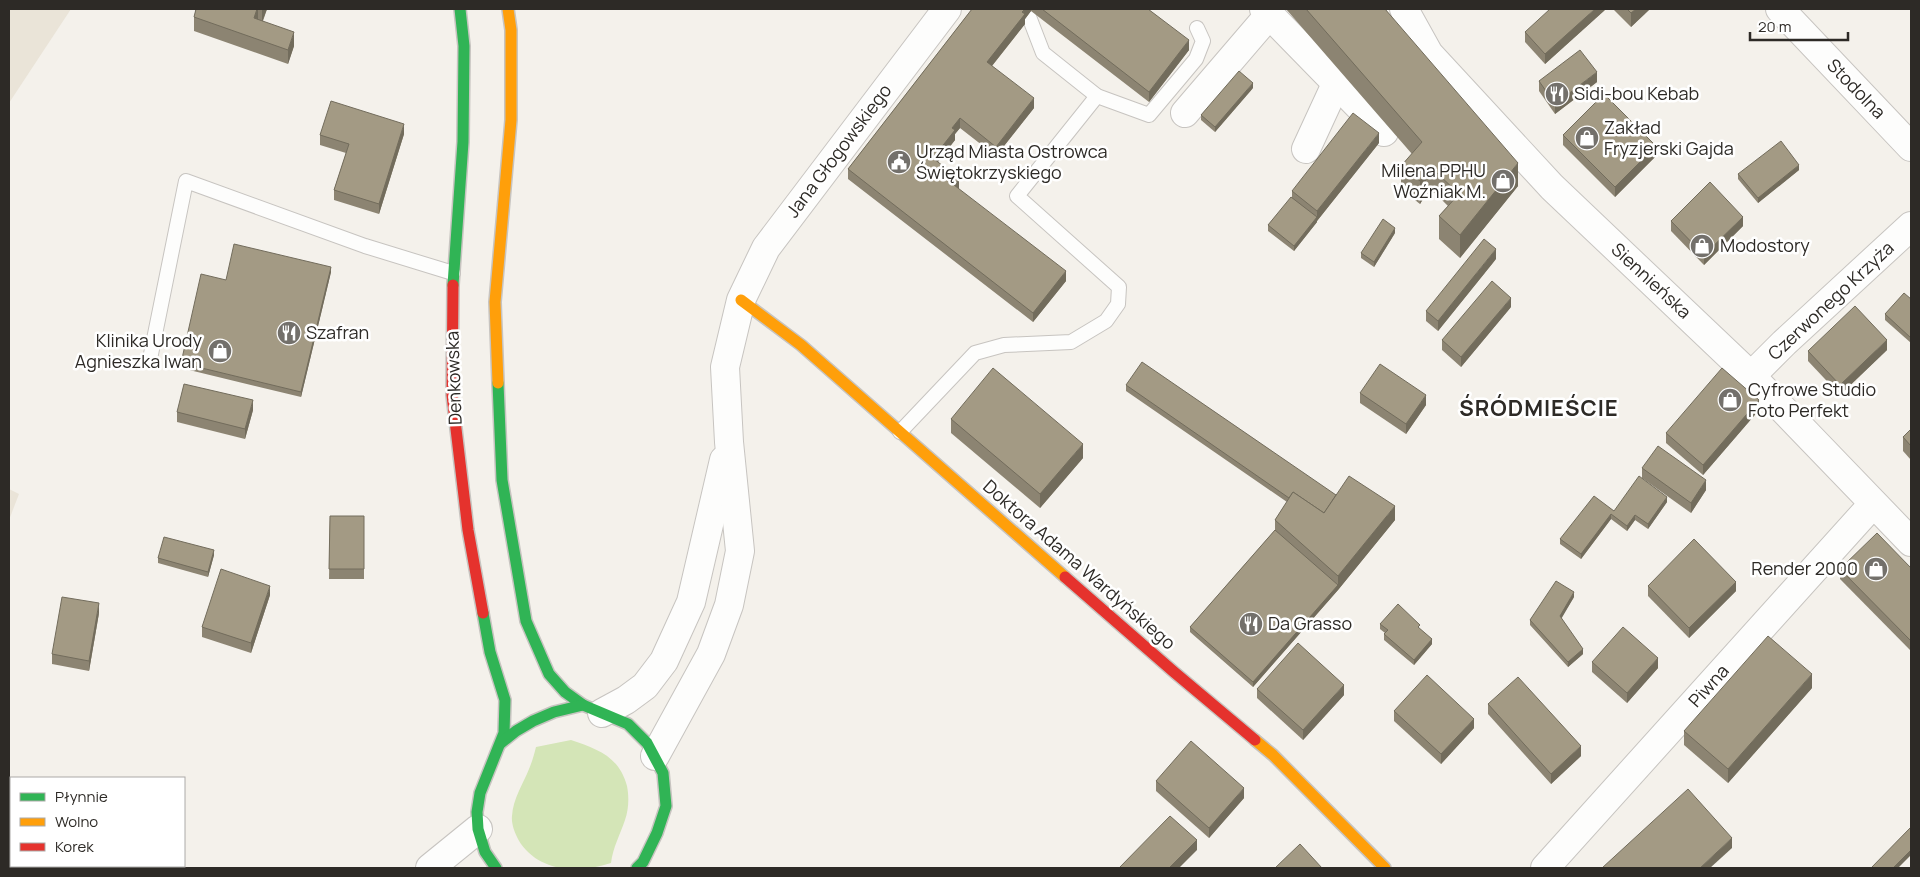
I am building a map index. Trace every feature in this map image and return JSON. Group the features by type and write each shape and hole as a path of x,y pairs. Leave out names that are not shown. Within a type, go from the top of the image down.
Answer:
{"main road":[{"name":"Denkowska","path":"460,9 464,46 462,142 453,273 452,395 468,530 490,652 505,700 506,724 501,743 480,793 477,812 478,829"},
{"path":"508,9 511,30 511,120 495,302 502,480 526,621 549,674 565,692 592,709 628,724 647,743 662,773 666,806 658,833 642,866"},
{"name":"Doktora Adama Wardyńskiego","path":"741,300 801,346 1273,755 1385,868"},
{"path":"501,743 533,721 554,712 592,709"},
{"path":"478,829 486,852 496,868"}],"street":[{"name":"Jana Głogowskiego","path":"729,442 725,367 741,300 766,248 947,9"},
{"name":"Siennieńska","path":"1404,9 1429,54 1552,187 1751,376 1911,542"},
{"name":"Stodolna","path":"1780,9 1911,147"},
{"path":"1185,112 1267,12 1384,132"},
{"path":"1306,149 1336,84"},
{"name":"Czerwonego Krzyża","path":"1751,376 1784,343 1911,226"},
{"path":"592,709 626,700 645,686 664,661 691,602 729,442"},
{"path":"655,756 711,654 729,604 740,551 729,442"},
{"name":"Piwna","path":"1545,868 1873,504"},
{"path":"430,868 478,829"}],"lane":[{"path":"1028,14 1043,52 1097,96 1150,115 1196,59 1202,41 1197,28"},
{"path":"900,432 976,353 1004,345 1071,342 1106,321 1118,304 1119,287 1016,196 1097,96"},
{"path":"150,359 186,181 365,246 453,273"}],"shaded area":[{"path":"9,9 71,9 9,103"},
{"path":"9,489 19,494 9,520"}],"green space":[{"path":"571,740 606,755 619,767 627,786 627,811 611,863 574,869 551,865 540,861 530,854 517,838 514,830 512,819 514,804 536,747"}],"building":[{"path":"196,9 257,9 254,18 294,32 288,50 194,17"},
{"name":"Urząd Miasta Ostrowca Świętokrzyskiego","path":"972,9 1025,9 1022,12 1025,14 987,62 1034,98 996,147 960,118 952,128 955,130 933,158 959,179 954,185 1066,271 1033,313 848,169"},
{"path":"1042,9 1148,9 1189,40 1149,92"},
{"path":"1306,9 1385,9 1518,163 1460,235 1439,216 1459,194 1435,171 1426,171 1420,181 1401,166 1422,142"},
{"path":"1550,9 1595,9 1545,54 1525,32"},
{"path":"1627,9 1636,9 1631,13"},
{"path":"1580,50 1597,72 1555,104 1539,81"},
{"path":"1239,71 1253,83 1215,127 1201,115"},
{"path":"1604,94 1656,146 1615,187 1563,135"},
{"path":"331,101 404,124 379,204 334,190 349,144 320,135"},
{"path":"1353,113 1379,133 1317,211 1292,191"},
{"path":"1781,141 1799,165 1758,198 1738,174"},
{"path":"1710,182 1743,217 1704,255 1671,221"},
{"path":"1291,197 1317,217 1294,246 1268,225"},
{"path":"1383,219 1395,228 1374,262 1361,253"},
{"path":"1484,239 1496,249 1438,321 1426,311"},
{"path":"234,244 331,267 301,392 181,363 201,274 226,280"},
{"path":"1492,281 1511,298 1461,357 1442,340"},
{"path":"1904,293 1911,299 1911,338 1885,314"},
{"path":"1855,306 1887,340 1840,385 1808,351"},
{"path":"1142,362 1336,495 1324,513 1293,492 1289,498 1126,385"},
{"path":"1380,364 1426,395 1406,424 1360,393"},
{"path":"993,368 1083,444 1040,494 951,419"},
{"path":"1722,368 1759,400 1703,465 1666,433"},
{"path":"184,384 253,400 245,429 177,412"},
{"path":"1911,429 1911,446 1903,437"},
{"path":"1658,446 1706,480 1691,503 1642,468"},
{"path":"1349,476 1395,506 1338,576 1275,520 1293,492 1324,513"},
{"path":"1639,476 1667,497 1648,524 1635,515 1627,526 1611,514 1581,554 1560,539 1594,496 1614,511"},
{"path":"330,516 364,516 364,569 329,569"},
{"path":"1275,530 1338,585 1253,682 1190,627"},
{"path":"1877,533 1911,568 1911,641 1840,569"},
{"path":"164,537 214,550 208,572 158,558"},
{"path":"1694,539 1736,582 1689,628 1648,586"},
{"path":"221,569 270,586 251,643 202,627"},
{"path":"1556,581 1574,592 1560,616 1583,649 1568,662 1530,620"},
{"path":"62,597 99,603 89,661 52,654"},
{"path":"1398,604 1420,625 1418,627 1432,639 1414,660 1384,634 1388,630 1380,624"},
{"path":"1623,627 1658,658 1627,693 1592,662"},
{"path":"1768,636 1812,674 1728,769 1684,731"},
{"path":"1298,643 1344,685 1303,730 1257,689"},
{"path":"1427,675 1474,719 1441,754 1394,711"},
{"path":"1518,677 1581,746 1551,774 1488,704"},
{"path":"1191,741 1244,788 1209,828 1156,781"},
{"path":"1688,789 1732,838 1700,868 1602,868"},
{"path":"1170,816 1197,840 1169,868 1119,868"},
{"path":"1911,827 1911,850 1893,868 1871,868"},
{"path":"1300,844 1322,868 1275,868"}],"traffic: fast":[{"path":"453,285 463,142 464,46 460,9"},
{"path":"498,383 502,480 526,621 549,674 565,692 583,705"},
{"path":"483,613 490,652 505,700 504,733 480,793 477,812 478,829 485,852 496,868"},
{"path":"501,743 533,721 554,712 583,705 628,724 647,743 663,773 666,806 657,833 643,862 637,868"}],"traffic: slow":[{"path":"498,383 495,302 511,120 511,30 508,9"},
{"path":"741,300 801,345 1065,577"},
{"path":"1255,740 1273,755 1385,868"}],"traffic: jam":[{"path":"453,285 452,395 468,530 483,613"},
{"path":"1065,577 1255,740"}],"place":[{"name":"Sidi-bou Kebab","path":"1557,94"},
{"name":"Zakład Fryzjerski Gajda","path":"1587,138"},
{"name":"Urząd Miasta Ostrowca Świętokrzyskiego","path":"899,162"},
{"name":"Milena PPHU Woźniak M.","path":"1503,181"},
{"name":"Modostory","path":"1702,246"},
{"name":"Szafran","path":"289,333"},
{"name":"Klinika Urody Agnieszka Iwan","path":"220,351"},
{"name":"Cyfrowe Studio Foto Perfekt","path":"1730,400"},
{"name":"Render 2000","path":"1876,569"},
{"name":"Da Grasso","path":"1251,624"}],"district":[{"name":"ŚRÓDMIEŚCIE","path":"1539,408"}]}
